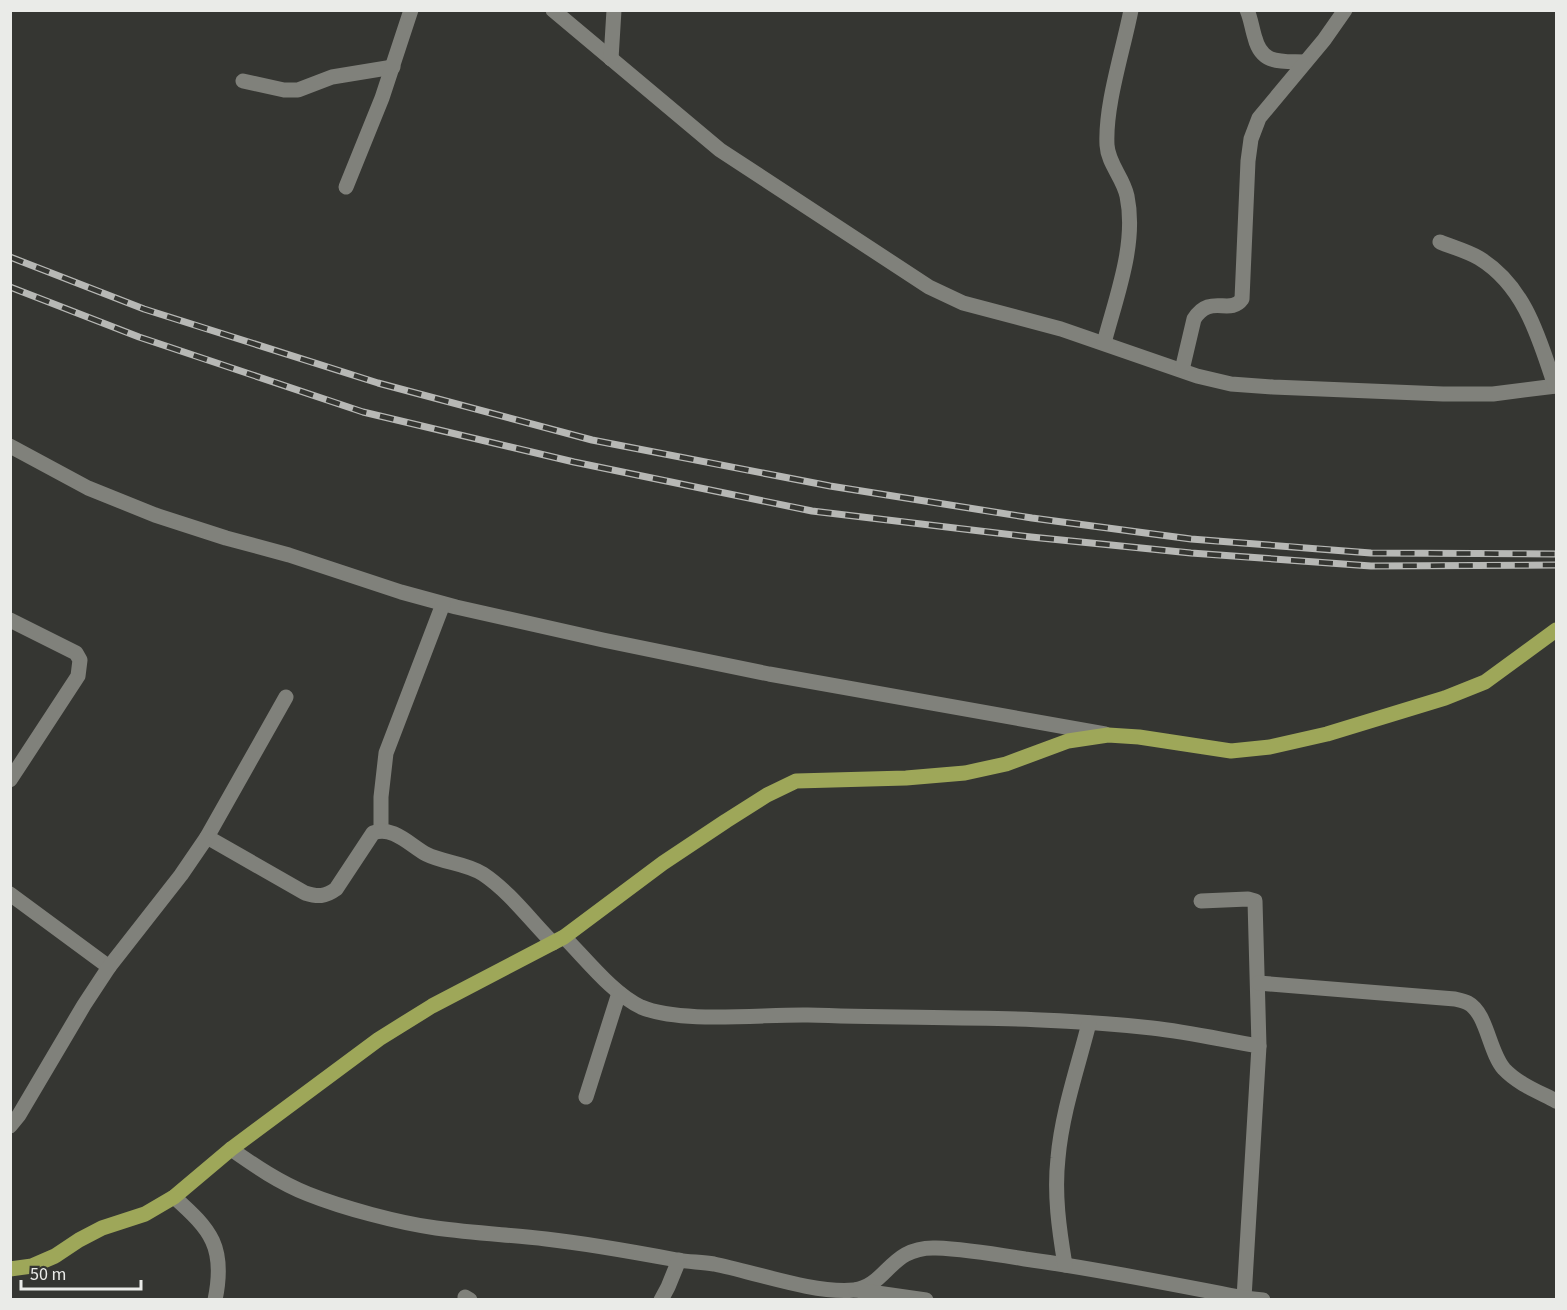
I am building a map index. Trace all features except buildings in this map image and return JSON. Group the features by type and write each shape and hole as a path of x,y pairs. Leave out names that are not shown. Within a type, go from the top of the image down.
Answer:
{"main road":[{"path":"10,1269 32,1266 55,1256 102,1228 145,1214 174,1197 231,1149 397,1028 432,1006 559,940 663,863 767,795 796,781 906,778 965,773 1006,764 1068,741 1108,735 1138,737 1232,751 1270,747 1327,734 1445,698 1485,682 1557,630"}],"street":[{"path":"346,187 393,67 411,10"},
{"path":"554,10 720,150 929,287 963,303 1061,329 1231,384 1343,391 1493,394 1556,386 1536,330 1521,300 1502,276 1478,257 1440,242"},
{"path":"611,59 614,10"},
{"path":"1104,343 1122,278 1127,249 1129,217 1127,195 1121,178 1111,163 1107,145 1112,100 1131,10"},
{"path":"1247,10 1259,51 1263,57 1305,62"},
{"path":"1182,370 1194,320 1199,312 1205,307 1214,305 1233,306 1242,299 1248,161 1251,139 1259,118 1329,33 1345,10"},
{"path":"243,81 284,90 298,90 332,77 393,67"},
{"path":"10,446 88,488 155,515 310,561 443,604 769,674 1108,735"},
{"path":"381,830 381,797 386,753 443,604"},
{"path":"10,620 76,653 80,660 78,676 10,780"},
{"path":"10,1126 19,1115 109,967 181,875 207,837 286,697"},
{"path":"207,837 305,893 318,897 328,895 336,889 373,833 381,830 390,831 428,855 483,874 619,993 641,1007 664,1013 696,1016 800,1015 1089,1023 1152,1028 1259,1046"},
{"path":"10,894 109,967"},
{"path":"1201,901 1248,899 1255,901 1259,1046 1244,1298"},
{"path":"1258,983 1455,999 1470,1003 1478,1013 1494,1053 1504,1069 1520,1082 1557,1101"},
{"path":"586,1097 619,993"},
{"path":"1065,1264 1058,1223 1058,1159 1063,1122 1089,1023"},
{"path":"231,1149 266,1173 308,1194 369,1213 433,1228 577,1243 712,1264 806,1285 926,1299"},
{"path":"174,1197 201,1222 214,1240 219,1266 215,1299"},
{"path":"856,1290 874,1282 893,1262 910,1250 932,1247 1065,1264 1244,1298 1263,1299"},
{"path":"661,1299 679,1260"}],"railway":[{"path":"10,257 144,309 378,383 592,440 830,486 1032,518 1191,539 1371,553 1556,554"},
{"path":"10,287 139,337 363,412 574,462 812,511 1191,553 1371,566 1556,565"}]}
